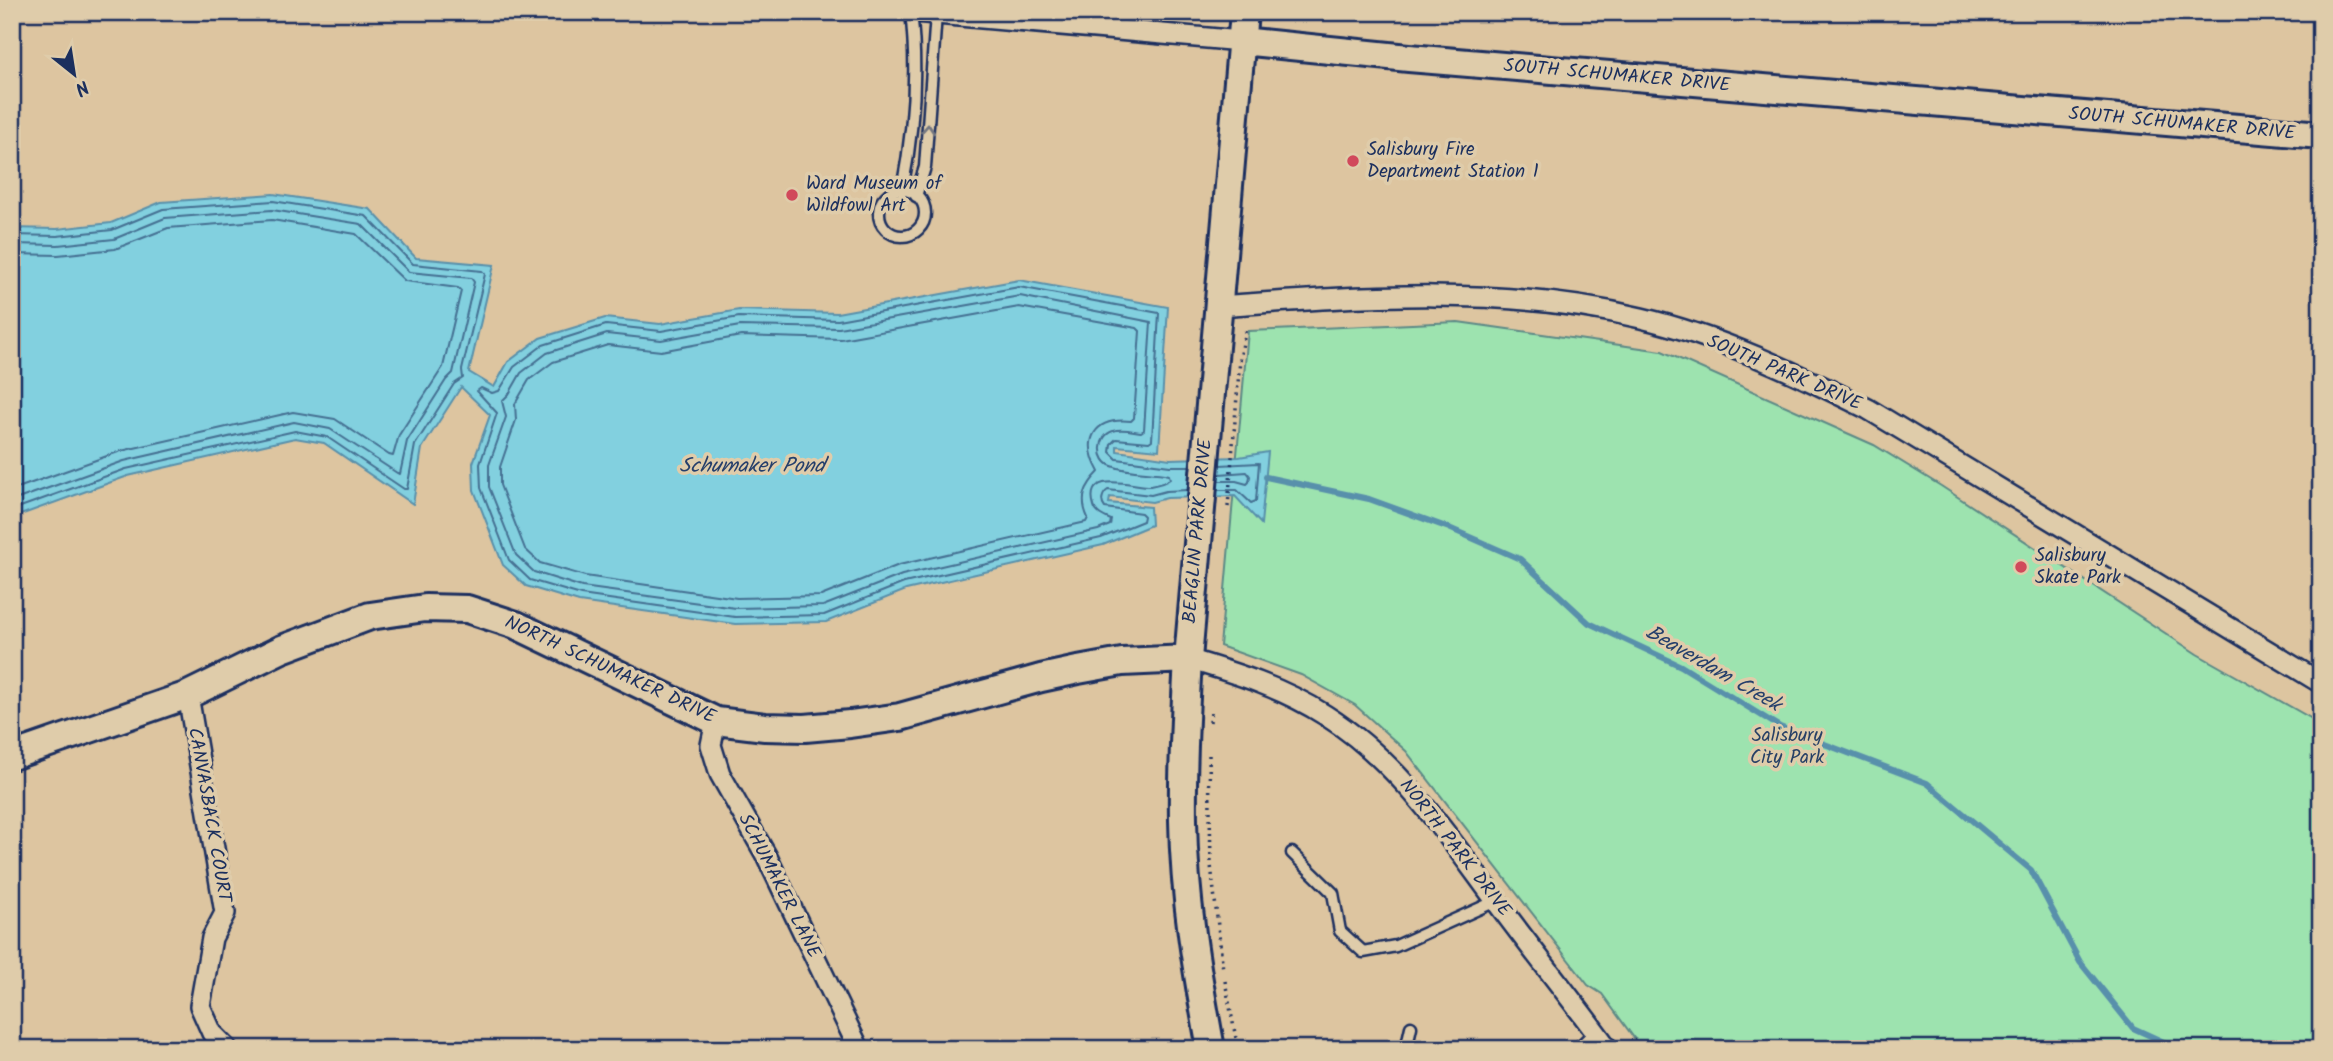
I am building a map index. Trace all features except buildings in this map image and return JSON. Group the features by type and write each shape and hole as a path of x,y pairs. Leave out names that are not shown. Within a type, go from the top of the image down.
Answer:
{"street":[{"name":"SOUTH SCHUMAKER DRIVE","path":"912,12 1436,60 2321,135"},
{"name":"BEAGLIN PARK DRIVE","path":"1211,1049 1191,934 1183,793 1188,659 1244,12"},
{"name":"SOUTH PARK DRIVE","path":"1217,306 1328,298 1429,295 1487,298 1594,309 1644,319 1702,338 1811,381 1868,409 2321,683"},
{"name":"NORTH SCHUMAKER DRIVE","path":"12,756 188,695 282,649 370,616 425,608 467,609 516,625 716,721 765,727 805,728 913,714 1041,678 1122,662 1188,659"},
{"name":"NORTH PARK DRIVE","path":"1188,659 1239,674 1290,696 1324,714 1376,753 1419,797 1608,1049"},
{"name":"CANVASBACK COURT","path":"188,695 225,913 212,938 200,1006 212,1033 228,1049"},
{"name":"SCHUMAKER LANE","path":"716,721 711,745 720,774 767,857 859,1049"}],"lane":[{"path":"902,190 907,164 914,80 912,12"},
{"path":"916,196 925,167 936,15"},
{"path":"902,190 916,196 924,208 924,216 918,229 905,236 890,234 880,222 879,207 888,195 902,190"},
{"path":"1292,853 1333,893 1340,932 1363,952 1396,946 1496,901"},
{"path":"1406,1049 1411,1027"},
{"path":"1577,1049 1595,1032"}],"path":[{"path":"1228,507 1245,327"},
{"path":"1209,730 1211,711"},
{"path":"1209,753 1211,865 1223,975 1238,1049"}],"green space":[{"name":"Salisbury City Park","path":"1458,322 1662,351 1874,445 2197,654 2321,724 2321,1049 1642,1049 1602,994 1588,985 1406,751 1355,705 1301,675 1220,646 1248,331"}],"water":[{"name":"Schumaker Pond","path":"273,194 370,209 416,258 494,265 469,372 494,387 508,362 540,338 605,318 660,324 739,310 837,313 1019,280 1168,307 1159,450 1117,446 1117,451 1170,459 1239,457 1268,452 1261,524 1235,496 1167,498 1152,502 1110,497 1109,503 1150,507 1151,525 1103,545 906,590 826,622 735,624 579,602 526,586 503,565 474,490 473,463 490,415 461,387 422,448 413,504 324,443 295,438 128,476 12,518 12,228 57,229 111,223 161,202"}],"waterway":[{"name":"Beaverdam Creek","path":"1266,477 1369,499 1449,528 1520,559 1589,623 1681,666 1780,727 1927,783 2031,870 2080,962 2133,1028 2179,1049"}],"place":[{"name":"Salisbury Fire Department Station 1","path":"1353,161"},
{"name":"Ward Museum of Wildfowl Art","path":"792,195"},
{"name":"Salisbury Skate Park","path":"2021,567"}]}
